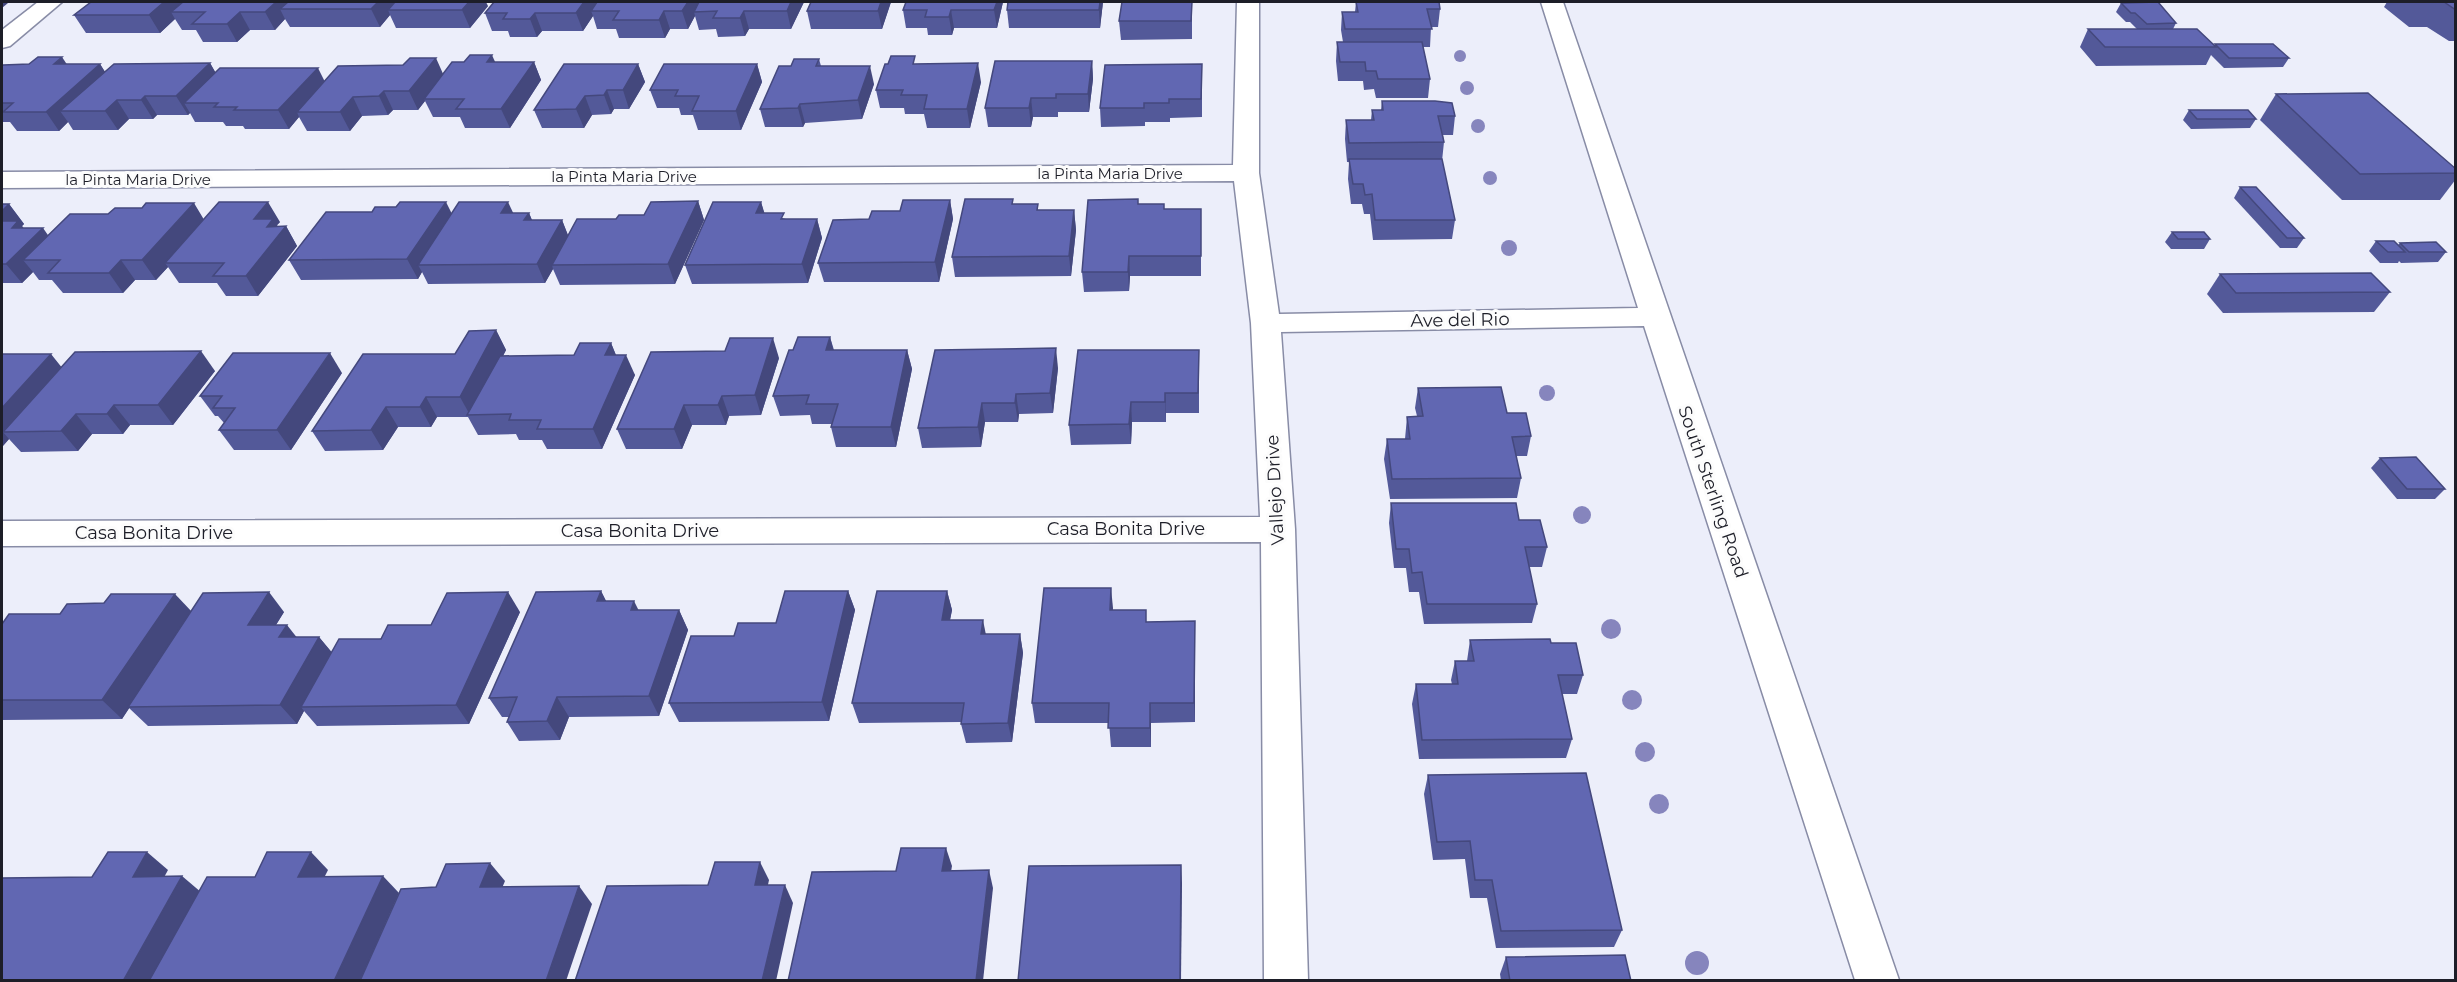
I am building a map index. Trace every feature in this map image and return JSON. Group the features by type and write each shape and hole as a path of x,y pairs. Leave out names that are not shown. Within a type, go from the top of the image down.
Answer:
{"street":[{"path":"2,41 51,2"},
{"name":"Vallejo Drive","path":"1248,2 1246,173 1266,323 1278,529 1286,981"},
{"name":"South Sterling Road","path":"1552,2 1654,317 1877,981"},
{"name":"la Pinta Maria Drive","path":"2,180 1246,173"},
{"name":"Ave del Rio","path":"1266,323 1654,317"},
{"name":"Casa Bonita Drive","path":"2,534 1278,529"}],"building":[{"path":"91,2 164,2 149,15 74,15"},
{"path":"183,2 276,2 265,12 240,12 227,24 192,24 205,12 171,12"},
{"path":"288,2 378,2 371,9 280,9"},
{"path":"395,2 469,2 462,10 388,10"},
{"path":"494,2 584,2 576,13 535,13 530,19 503,19 507,13 485,13"},
{"path":"597,2 688,2 682,11 664,11 659,20 613,20 619,11 591,11"},
{"path":"699,2 791,2 787,11 744,11 740,18 713,18 717,11 694,12"},
{"path":"811,2 881,2 878,11 807,11"},
{"path":"906,2 997,2 994,10 951,10 949,17 925,17 927,10 903,10"},
{"path":"1008,2 1100,2 1099,10 1007,10"},
{"path":"1122,2 1192,2 1191,21 1119,21"},
{"path":"1356,2 1439,2 1440,9 1427,9 1432,29 1345,29 1342,12 1358,12"},
{"path":"2158,2 2176,23 2147,24 2121,3"},
{"path":"2444,2 2456,2 2456,10"},
{"path":"2088,29 2197,29 2216,47 2105,47"},
{"path":"1337,42 1422,42 1430,79 1378,79 1376,71 1366,71 1365,62 1340,62"},
{"path":"2215,44 2273,44 2289,58 2229,58"},
{"path":"470,55 492,55 487,62 534,62 501,109 456,109 464,99 424,99 452,62 464,62"},
{"path":"891,56 915,56 913,64 978,63 967,109 924,109 927,95 901,95 903,90 876,90 885,64 888,64"},
{"path":"38,57 62,57 54,64 100,64 46,112 3,112 13,103 2,103 2,66 29,64"},
{"path":"410,58 436,58 409,91 384,91 379,96 353,97 340,112 297,112 338,66 403,65"},
{"path":"794,59 819,59 816,66 870,66 858,100 800,104 798,108 760,109 779,66 791,66"},
{"path":"995,61 1092,61 1088,94 1056,94 1056,98 1031,98 1029,108 985,108"},
{"path":"210,63 176,96 145,96 141,100 117,100 105,111 60,111 114,64"},
{"path":"564,64 638,64 623,90 607,90 604,95 585,96 576,109 534,110"},
{"path":"664,64 757,64 736,111 692,111 699,96 675,96 678,90 650,90"},
{"path":"1202,64 1201,99 1169,99 1169,103 1144,103 1144,108 1100,108 1105,65"},
{"path":"220,68 318,68 278,110 234,110 237,107 214,107 218,103 184,103"},
{"path":"2368,93 2456,169 2456,173 2360,174 2276,94"},
{"path":"1382,101 1452,103 1455,116 1438,116 1444,142 1349,143 1346,120 1374,120 1372,110 1383,110"},
{"path":"2189,110 2248,110 2256,119 2197,119"},
{"path":"1349,159 1442,159 1455,220 1375,220 1372,194 1365,195 1363,184 1353,184"},
{"path":"2240,187 2256,187 2304,238 2287,238"},
{"path":"965,199 1013,199 1012,204 1038,204 1037,210 1074,210 1069,256 952,257"},
{"path":"1138,199 1138,204 1164,204 1164,209 1201,209 1201,256 1129,256 1128,272 1082,272 1088,200"},
{"path":"903,200 950,200 935,262 818,263 833,220 869,219 872,211 900,211"},
{"path":"698,201 668,264 552,265 577,219 616,219 619,215 644,215 651,202"},
{"path":"219,202 268,202 254,219 273,219 267,227 286,226 246,276 213,276 224,263 165,263"},
{"path":"400,202 446,202 407,259 289,260 326,212 372,212 375,207 396,207"},
{"path":"459,202 508,202 501,213 529,213 524,220 562,220 537,264 418,265"},
{"path":"713,202 761,202 756,213 784,213 781,219 817,219 802,264 685,265"},
{"path":"146,203 194,203 142,260 121,260 109,273 48,273 60,260 23,260 70,214 108,214 115,208 142,208"},
{"path":"2,204 9,204 2,211"},
{"path":"2,221 18,221 12,228 43,228 6,264 2,264"},
{"path":"2172,232 2204,232 2210,239 2178,239"},
{"path":"2376,241 2394,241 2405,252 2388,252"},
{"path":"2436,242 2446,252 2409,252 2400,243"},
{"path":"2371,273 2390,292 2236,293 2220,274"},
{"path":"496,330 460,397 426,397 420,407 386,407 371,430 312,431 363,354 455,354 469,331"},
{"path":"798,337 830,337 826,350 907,350 891,427 831,427 838,404 806,404 809,395 773,396 789,350 793,350"},
{"path":"730,338 773,338 755,395 722,396 718,405 684,405 674,429 617,429 651,352 725,351"},
{"path":"580,343 611,343 605,355 626,355 593,429 537,429 541,420 509,420 511,414 467,415 500,356 574,355"},
{"path":"1056,348 1050,393 1016,394 1015,403 982,403 978,427 918,428 935,350"},
{"path":"1078,350 1199,350 1198,393 1165,393 1165,402 1131,402 1129,424 1069,425"},
{"path":"201,351 158,405 114,405 107,414 76,414 61,431 3,432 75,352"},
{"path":"233,353 330,353 277,430 219,430 235,408 213,408 222,396 200,396"},
{"path":"2,354 51,354 2,408"},
{"path":"1501,387 1507,413 1526,413 1531,436 1512,437 1521,478 1392,479 1387,439 1410,439 1407,417 1423,416 1418,388"},
{"path":"2416,457 2445,489 2407,489 2380,458"},
{"path":"1391,503 1516,503 1519,520 1540,520 1547,547 1525,547 1537,604 1427,604 1422,572 1412,573 1409,549 1396,549"},
{"path":"1044,588 1111,588 1110,610 1146,610 1146,622 1195,621 1194,703 1150,703 1150,728 1108,728 1109,703 1032,703"},
{"path":"601,591 597,601 634,601 631,610 679,610 649,696 557,697 547,721 507,722 517,697 489,698 536,592"},
{"path":"785,591 848,591 822,702 669,703 691,636 734,636 738,623 776,623"},
{"path":"877,591 947,591 942,620 983,620 981,634 1020,634 1008,723 961,724 964,703 852,703"},
{"path":"269,592 248,625 287,625 279,637 319,637 280,705 128,707 203,593"},
{"path":"508,592 456,705 301,707 339,639 381,639 388,625 431,625 447,593"},
{"path":"111,594 175,594 102,700 2,700 2,624 9,614 60,614 67,604 104,603"},
{"path":"1550,639 1551,643 1576,643 1583,675 1558,675 1572,739 1422,740 1416,684 1458,684 1455,661 1474,661 1470,640"},
{"path":"1586,773 1622,930 1501,931 1492,880 1475,880 1470,841 1437,842 1428,775"},
{"path":"901,848 946,848 942,871 989,870 976,981 788,981 812,872 896,871"},
{"path":"108,852 147,852 133,877 182,876 123,981 2,981 2,878 92,877"},
{"path":"267,852 311,852 298,877 383,876 334,981 149,981 207,877 255,877"},
{"path":"715,862 760,862 755,885 785,885 762,981 575,981 607,886 708,885"},
{"path":"490,863 480,887 579,886 546,981 360,981 401,889 436,887 446,864"},
{"path":"1181,865 1180,981 1018,981 1029,866"},
{"path":"1625,955 1631,981 1510,981 1506,957"}]}
